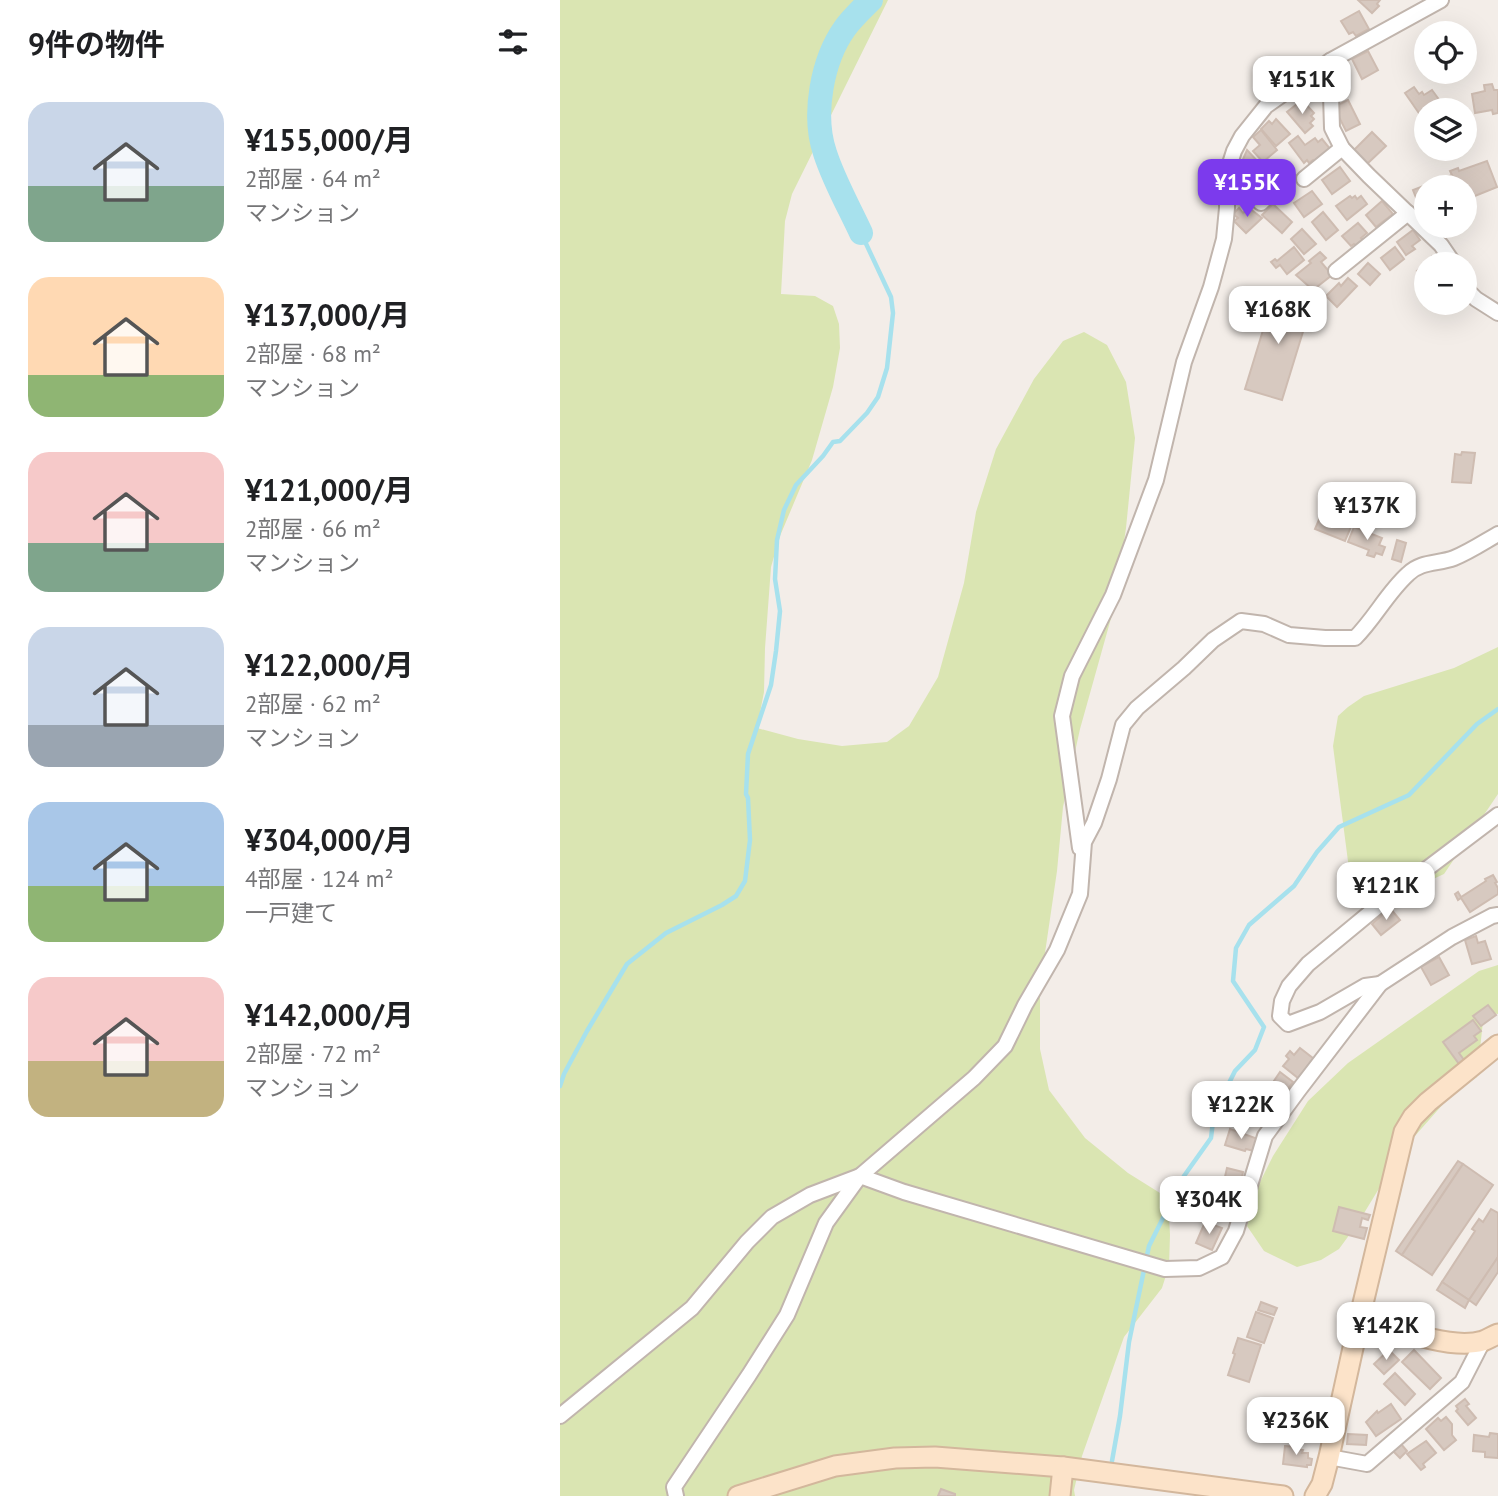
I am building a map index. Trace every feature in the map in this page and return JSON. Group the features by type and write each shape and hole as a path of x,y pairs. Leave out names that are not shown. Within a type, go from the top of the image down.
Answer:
{"street":[{"path":"1083,863 1062,716 1072,676 1113,595 1156,480 1184,362 1211,286 1224,239 1227,173 1234,151 1242,136 1266,106 1330,61 1441,0"},
{"path":"1330,61 1332,128 1342,148 1446,252"},
{"path":"1304,179 1342,148"},
{"path":"1227,173 1261,203 1270,194"},
{"path":"1336,271 1408,213"},
{"path":"1477,300 1498,313"},
{"path":"676,1496 674,1488 787,1315 826,1223 860,1176 974,1078 1005,1046 1057,950 1080,894 1084,842 1094,823 1109,779 1123,724 1137,708 1213,640 1241,621 1264,624 1289,635 1355,638 1409,572 1422,564 1454,558 1498,534"},
{"path":"1380,984 1365,986 1320,1012 1288,1024 1280,1016 1282,1001 1289,986 1307,964 1383,902 1498,815"},
{"path":"560,1416 692,1308 747,1242 772,1217 810,1195 860,1176 904,1192 1165,1269 1199,1268 1222,1257 1236,1231 1265,1136 1380,984 1452,937 1498,915"},
{"path":"1318,1490 1329,1457 1404,1132 1413,1117 1428,1102 1498,1045"},
{"path":"1360,1316 1408,1333 1446,1342 1465,1343 1490,1337"},
{"path":"1329,1457 1367,1464 1462,1382 1490,1337"},
{"path":"741,1495 835,1466 895,1458 935,1457 1063,1467 1283,1496"},
{"path":"1060,1496 1063,1467"}],"green space":[{"path":"560,0 888,0 792,194 785,221 781,294 815,296 833,306 839,324 840,348 833,387 812,460 780,536 771,567 764,692 757,728 798,739 842,746 887,742 909,726 938,677 964,583 976,512 996,449 1034,379 1063,341 1084,332 1107,345 1126,382 1135,438 1126,528 1115,604 1080,729 1063,807 1057,871 1040,987 1040,1049 1049,1090 1085,1138 1128,1173 1168,1198 1169,1266 1162,1288 1124,1337 1082,1456 1075,1496 560,1496"},
{"path":"1498,647 1498,794 1444,874 1418,886 1390,888 1360,885 1349,869 1333,746 1338,716 1364,696 1454,668"},
{"path":"1498,965 1498,1014 1484,1012 1477,1077 1452,1094 1414,1137 1339,1249 1321,1260 1297,1267 1264,1251 1247,1226 1257,1188 1273,1156 1308,1101 1348,1063 1479,971"}],"building":[{"path":"1358,0 1380,0 1377,4 1379,6 1372,13"},
{"path":"1359,11 1369,29 1356,36 1353,32 1349,34 1341,21"},
{"path":"1368,51 1378,70 1362,79 1352,59"},
{"path":"1492,84 1494,90 1498,90 1498,113 1493,114 1492,110 1477,113 1477,98 1473,98 1472,94 1485,91 1484,85"},
{"path":"1414,87 1419,94 1422,92 1424,95 1432,90 1438,98 1414,98 1414,106 1405,93"},
{"path":"1302,100 1314,113 1311,116 1314,119 1310,123 1313,126 1305,133 1287,112"},
{"path":"1348,100 1360,124 1346,131 1334,107"},
{"path":"1276,119 1290,134 1276,146 1261,129 1269,121 1272,124"},
{"path":"1261,130 1277,150 1263,162 1253,151 1260,145 1253,137"},
{"path":"1372,132 1386,146 1367,164 1354,150"},
{"path":"1298,136 1305,145 1315,138 1318,142 1322,139 1331,150 1315,162 1313,160 1309,163 1307,160 1304,163 1289,143"},
{"path":"1247,150 1261,165 1256,170 1253,166 1251,168 1241,164"},
{"path":"1487,161 1497,187 1477,195 1477,175 1452,175 1450,171 1458,168 1459,171"},
{"path":"1285,162 1297,177 1283,187 1272,172"},
{"path":"1340,167 1350,181 1332,194 1322,180"},
{"path":"1256,172 1259,175 1263,173 1272,183 1259,195 1246,180"},
{"path":"1312,191 1322,204 1304,217 1294,203"},
{"path":"1350,196 1357,199 1361,196 1367,204 1347,220 1336,206"},
{"path":"1382,201 1393,214 1376,227 1366,215"},
{"path":"1273,204 1292,222 1282,233 1262,215"},
{"path":"1239,208 1243,213 1249,208 1262,218 1246,233 1234,221 1238,218 1233,214"},
{"path":"1323,212 1338,230 1326,240 1312,222"},
{"path":"1358,223 1367,233 1357,246 1351,246 1342,236"},
{"path":"1302,229 1316,244 1304,254 1291,239"},
{"path":"1413,230 1414,238 1420,240 1412,246 1415,249 1406,255 1397,242"},
{"path":"1294,247 1304,260 1287,274 1280,265 1276,268 1271,262 1275,259 1277,261"},
{"path":"1395,247 1404,259 1390,270 1381,258"},
{"path":"1320,252 1326,258 1321,262 1332,275 1313,290 1296,275"},
{"path":"1368,263 1380,274 1370,285 1358,274"},
{"path":"1348,278 1357,286 1337,307 1326,296"},
{"path":"1275,291 1300,298 1297,305 1310,309 1282,400 1245,389"},
{"path":"1462,452 1475,453 1471,483 1452,482 1455,454 1461,455"},
{"path":"1324,508 1347,513 1345,519 1353,522 1345,541 1315,529"},
{"path":"1354,527 1382,538 1379,545 1385,547 1382,555 1367,555 1369,550 1348,542"},
{"path":"1397,540 1406,543 1401,562 1392,559"},
{"path":"1493,875 1498,894 1470,912 1455,894 1458,892 1461,897"},
{"path":"1390,908 1400,920 1381,935 1372,924"},
{"path":"1476,936 1478,943 1485,941 1491,959 1472,964 1465,940"},
{"path":"1439,957 1449,975 1431,985 1421,967"},
{"path":"1488,1005 1496,1015 1481,1026 1473,1016"},
{"path":"1473,1020 1481,1031 1474,1036 1477,1040 1459,1053 1464,1060 1459,1064 1443,1042"},
{"path":"1300,1048 1314,1059 1298,1078 1283,1066 1289,1059 1286,1056 1290,1051 1294,1055"},
{"path":"1280,1072 1293,1082 1277,1103 1265,1094"},
{"path":"1250,1104 1264,1109 1259,1124 1239,1117 1242,1108 1248,1110"},
{"path":"1230,1129 1258,1139 1254,1151 1225,1145"},
{"path":"1458,1161 1463,1164 1402,1255 1396,1251"},
{"path":"1463,1164 1493,1185 1432,1275 1402,1255"},
{"path":"1227,1168 1243,1172 1241,1182 1236,1180 1235,1184 1224,1181"},
{"path":"1216,1190 1235,1195 1230,1211 1211,1204"},
{"path":"1339,1207 1370,1215 1368,1220 1362,1218 1360,1227 1367,1228 1364,1239 1333,1231"},
{"path":"1491,1209 1498,1213 1498,1257 1469,1300 1442,1282 1475,1231 1472,1229 1479,1219 1483,1222"},
{"path":"1205,1222 1222,1228 1212,1250 1196,1243"},
{"path":"1498,1257 1498,1272 1476,1305 1469,1300"},
{"path":"1442,1282 1469,1300 1465,1308 1437,1290"},
{"path":"1261,1302 1277,1308 1274,1315 1258,1310"},
{"path":"1256,1312 1273,1318 1264,1343 1247,1337"},
{"path":"1238,1338 1261,1345 1249,1382 1228,1375"},
{"path":"1389,1350 1399,1360 1384,1374 1374,1364"},
{"path":"1414,1350 1441,1378 1430,1389 1402,1362"},
{"path":"1395,1373 1415,1394 1405,1405 1384,1384"},
{"path":"1465,1399 1469,1404 1466,1406 1476,1418 1468,1425 1456,1411 1456,1406"},
{"path":"1391,1404 1401,1419 1376,1436 1366,1422 1377,1411 1378,1413"},
{"path":"1446,1417 1452,1424 1452,1435 1456,1440 1444,1450 1426,1429 1438,1418 1441,1421"},
{"path":"1490,1433 1498,1434 1498,1458 1485,1457 1485,1452 1473,1451 1474,1435 1489,1437"},
{"path":"1348,1434 1367,1435 1366,1445 1347,1444"},
{"path":"1426,1441 1436,1453 1423,1464 1425,1467 1421,1470 1407,1454"},
{"path":"1401,1444 1407,1451 1400,1458 1393,1451"},
{"path":"1285,1446 1296,1447 1303,1450 1302,1453 1308,1453 1308,1458 1312,1459 1311,1465 1307,1467 1283,1464"},
{"path":"941,1489 955,1494 955,1496 938,1496"}],"waterway":[{"path":"861,233 825,153 819,122 822,88 830,56 845,28 871,0"},
{"path":"560,1086 587,1031 627,964 666,933 736,896 745,881 750,840 746,794 748,754 771,685 780,611 775,579 777,540 784,510 796,485 833,442 840,441 867,413 878,397 887,368 893,313 891,297 861,233"},
{"path":"1112,1461 1129,1342 1149,1246 1184,1176 1211,1138 1214,1113 1235,1071 1255,1050 1264,1027 1233,981 1236,948 1249,925 1294,886 1317,852 1339,827 1409,795 1477,724 1498,709"}]}
